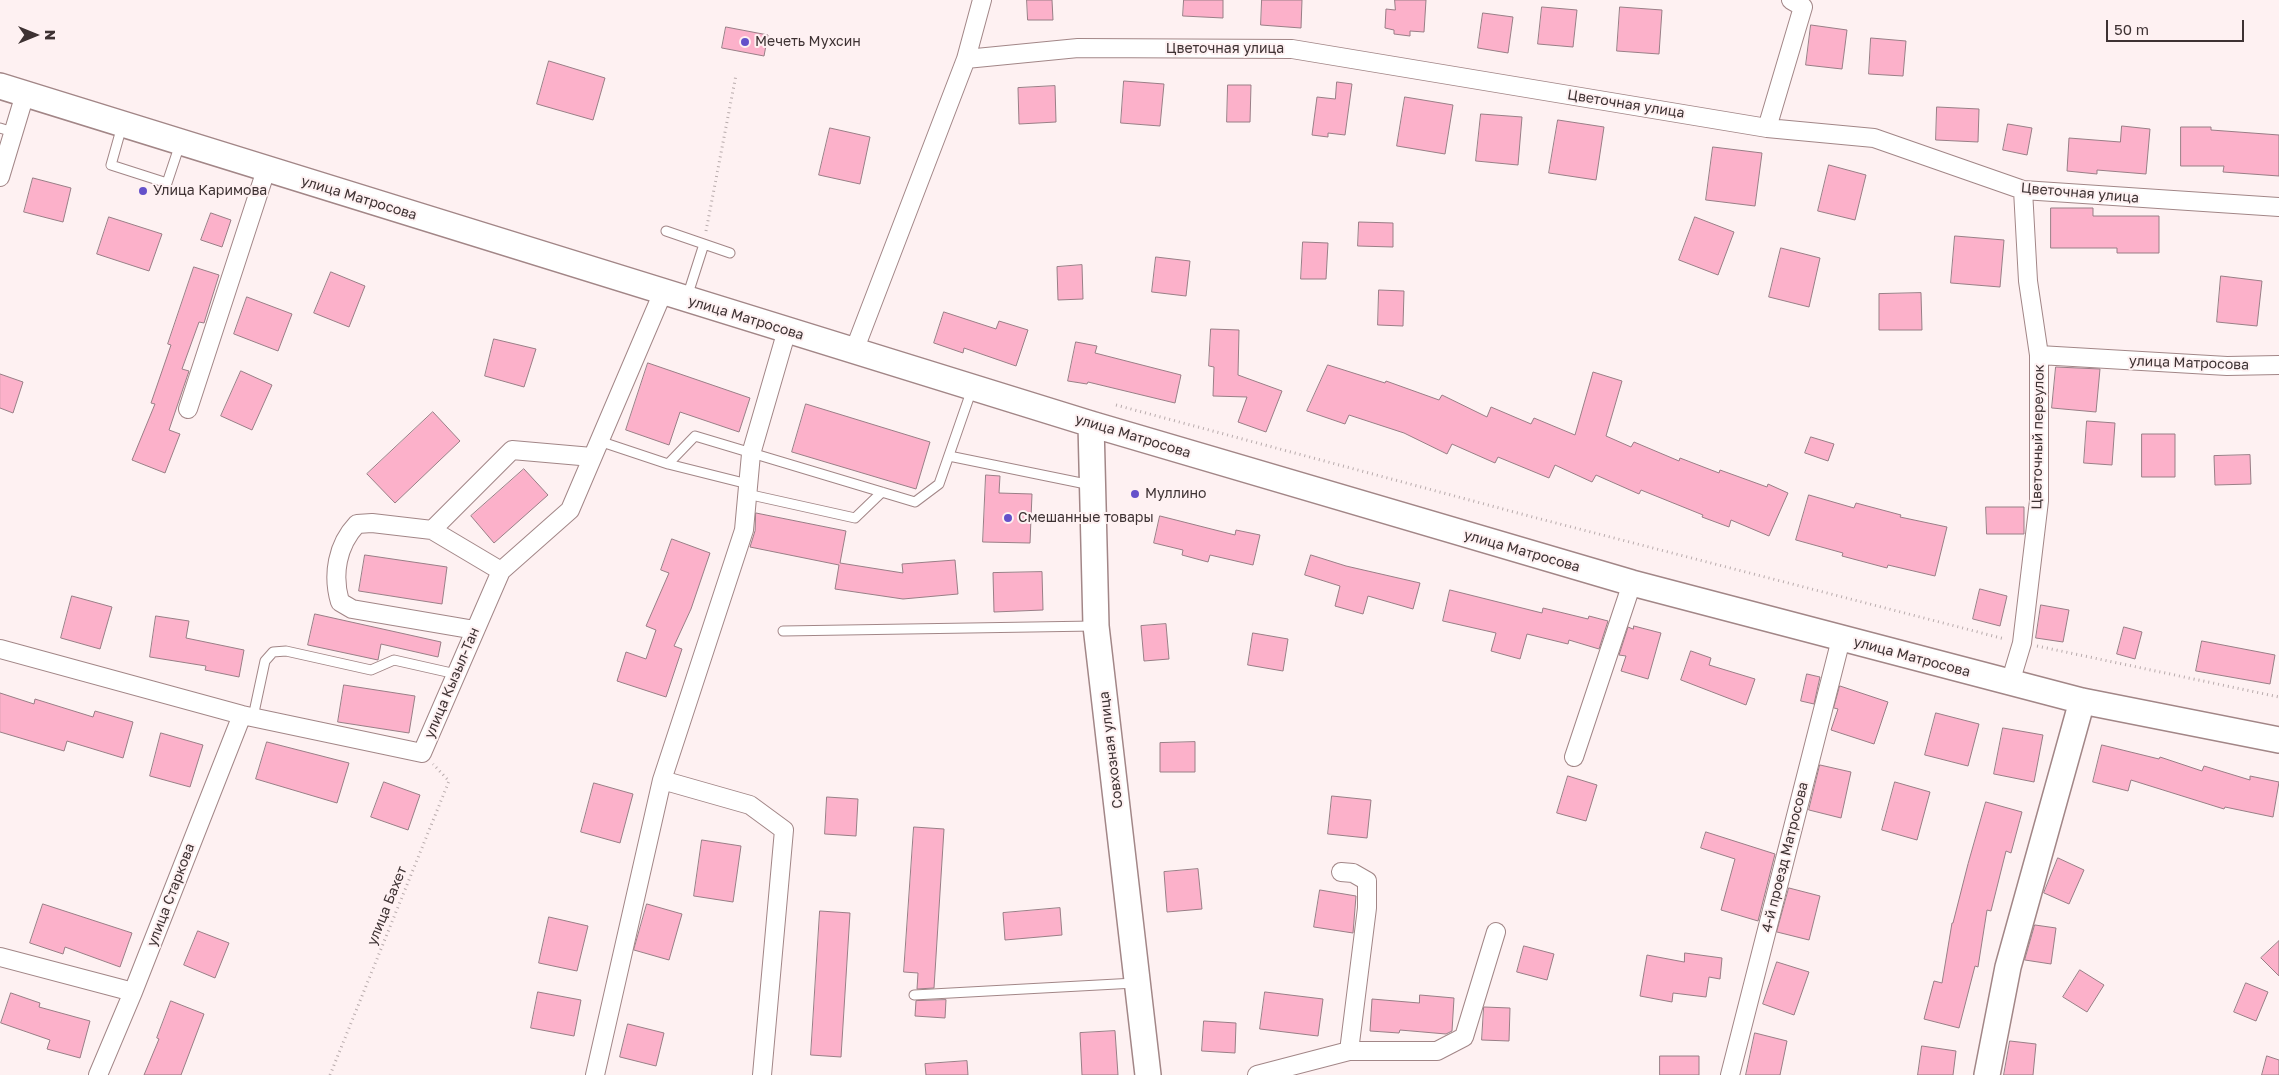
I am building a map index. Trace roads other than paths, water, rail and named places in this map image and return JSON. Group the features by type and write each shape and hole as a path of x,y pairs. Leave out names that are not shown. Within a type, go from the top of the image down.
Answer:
{"main road":[{"name":"улица Матросова","path":"0,86 973,388 1632,583 2082,701 2279,740"},
{"name":"Совхозная улица","path":"1092,424 1096,626 1148,1075"},
{"path":"1987,1075 2008,968 2082,701"}],"street":[{"path":"854,351 966,59 982,0"},
{"path":"1768,128 1803,7 1791,0"},
{"name":"Цветочная улица","path":"966,59 1078,48 1292,49 1768,128 1874,138 2023,190 2279,207"},
{"path":"0,177 7,130 25,94"},
{"path":"188,409 266,170"},
{"name":"Цветочный переулок","path":"2010,683 2022,643 2039,501 2040,355 2028,282 2023,190"},
{"name":"улица Кызыл-Тан","path":"0,649 248,716 422,753 501,571 570,510 599,441 675,296"},
{"path":"594,1075 662,780 744,530 750,454 787,330"},
{"name":"улица Матросова","path":"2040,355 2227,366 2279,365"},
{"path":"432,530 512,450 592,457"},
{"path":"475,630 352,610 340,602 336,587 341,548 348,533 357,524 372,523 432,530 501,571"},
{"path":"1574,757 1632,583"},
{"name":"4-й проезд Матросова","path":"1730,1075 1841,638"},
{"name":"улица Старкова","path":"98,1075 248,716"},
{"path":"662,780 750,805 784,830 762,1075"},
{"path":"1341,872 1353,873 1366,881 1368,908 1349,1051"},
{"path":"1257,1075 1349,1051 1437,1051 1464,1037 1496,932"},
{"path":"0,957 133,992"}],"lane":[{"path":"122,125 111,165 167,183 180,143"},
{"path":"666,231 730,253"},
{"path":"675,296 704,244"},
{"path":"668,464 695,436 915,502 939,484 973,388"},
{"path":"599,441 748,489 855,518 882,492"},
{"path":"949,456 1093,486"},
{"path":"783,631 1096,626"},
{"path":"248,716 265,661 273,652 286,650 371,670 394,660 456,674"},
{"path":"914,995 1137,983"}],"place":[{"name":"Мечеть Мухсин","path":"745,42"},
{"name":"Улица Каримова","path":"143,191"},
{"name":"Муллино","path":"1135,494"},
{"name":"Смешанные товары","path":"1008,518"}]}
